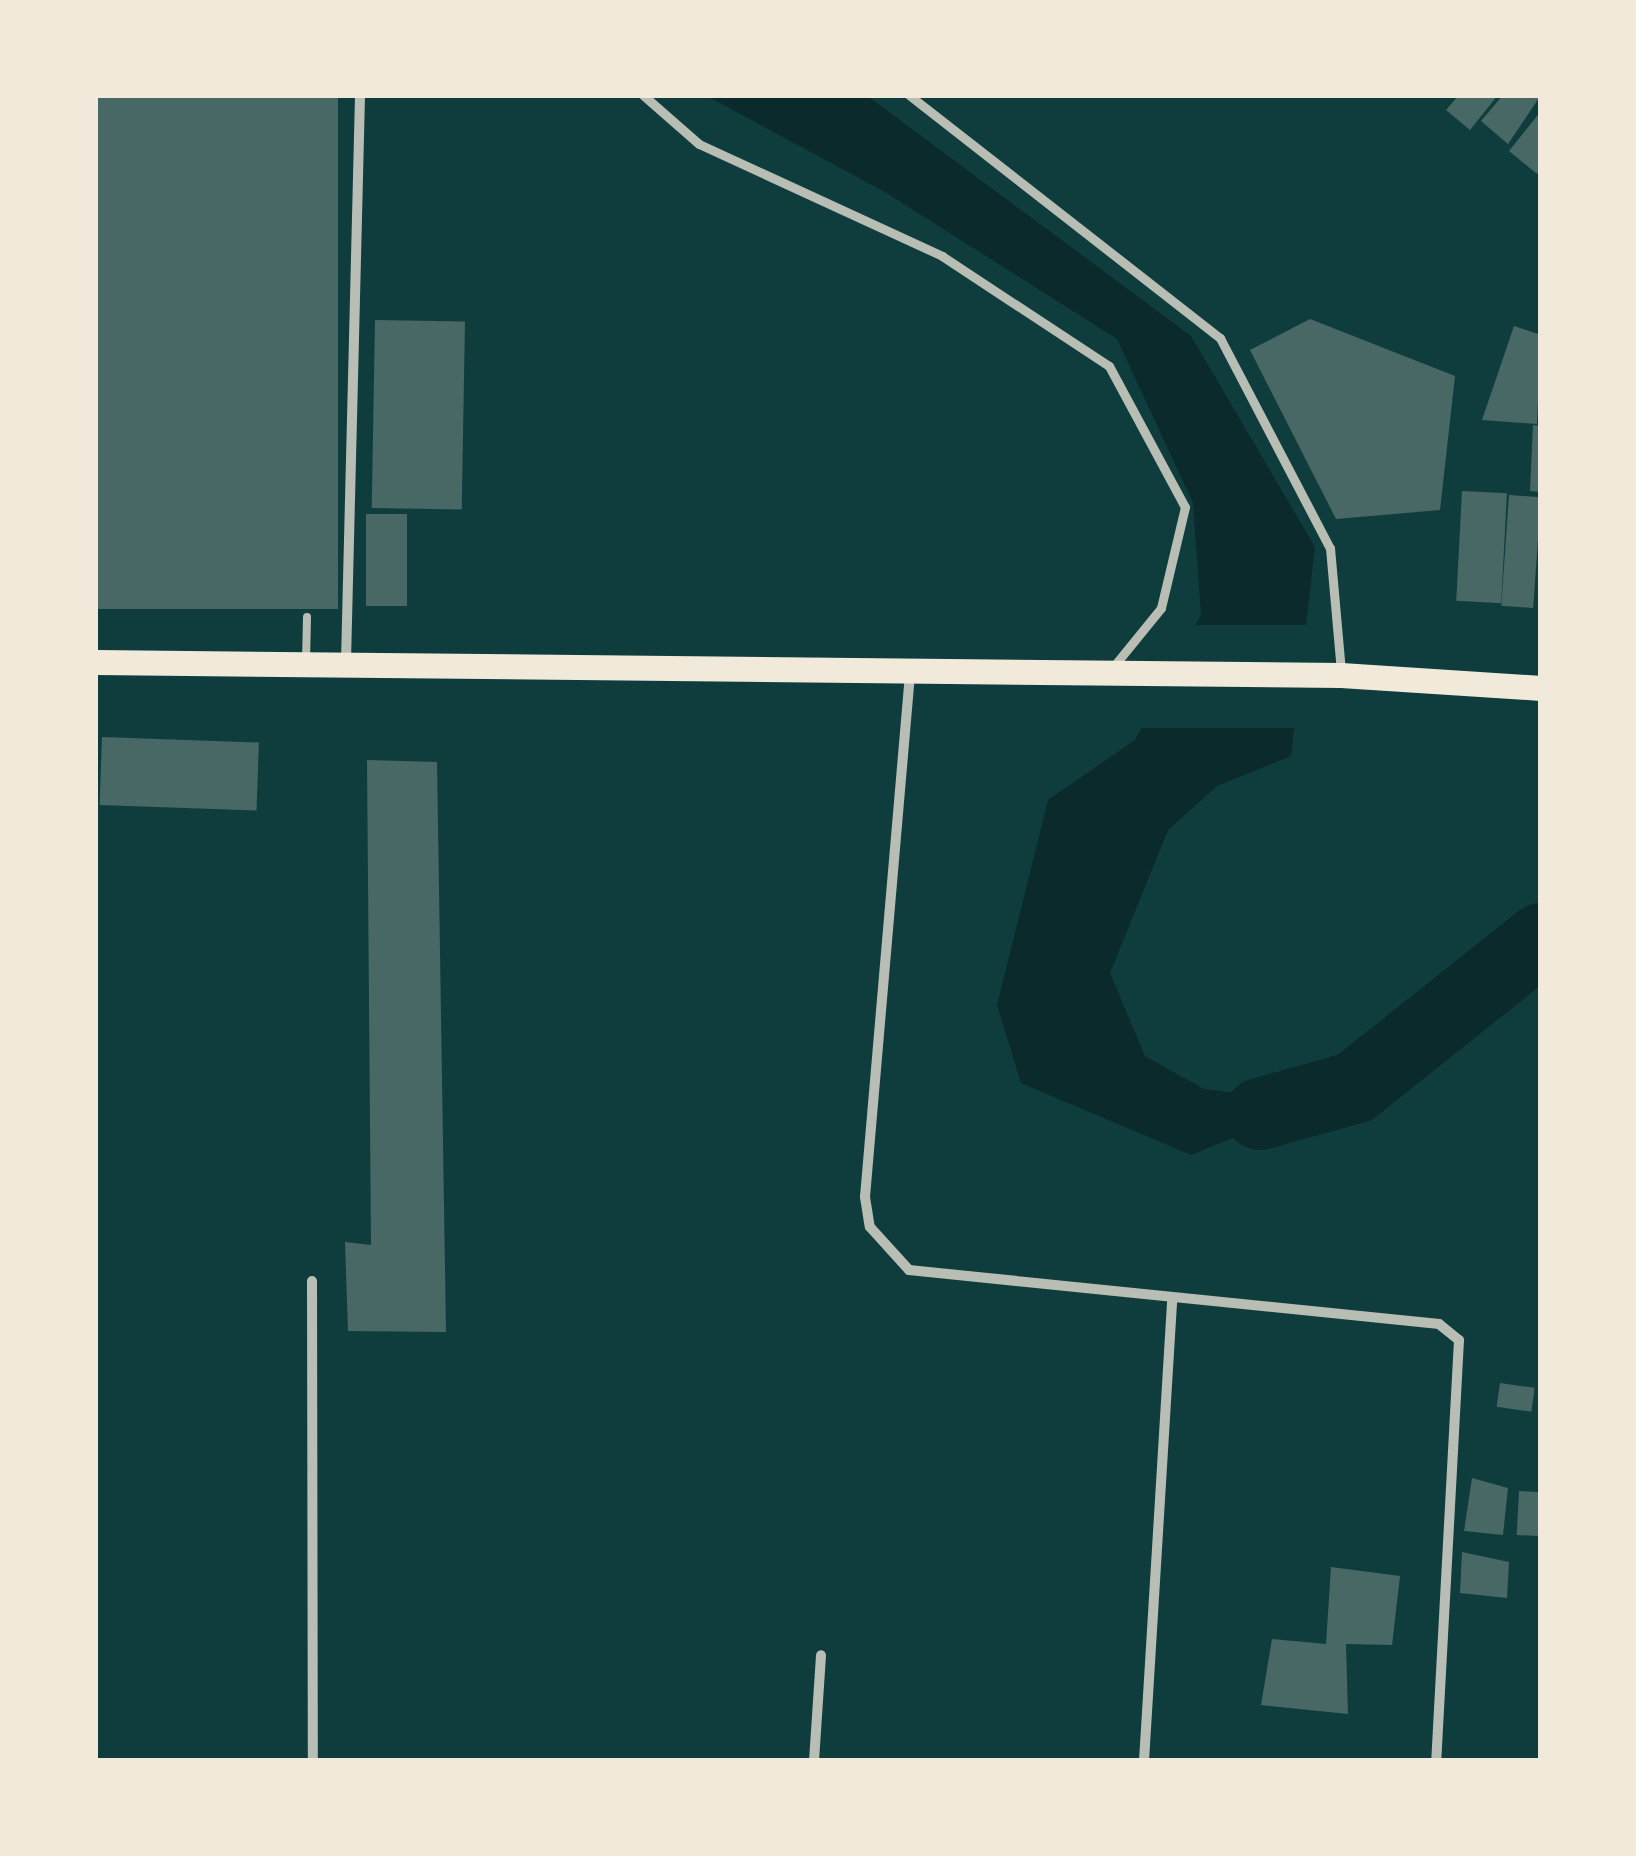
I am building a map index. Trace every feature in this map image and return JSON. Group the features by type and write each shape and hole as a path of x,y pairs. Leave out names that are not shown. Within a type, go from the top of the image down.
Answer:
{"main road":[{"path":"95,662 346,661 1104,678 1341,675 1541,688"}],"street":[{"path":"346,661 360,95"},
{"path":"642,95 699,144 942,256 1109,366 1185,507 1161,608 1104,678"},
{"path":"909,95 1220,338 1330,548 1341,675"},
{"path":"910,674 870,1227 908,1270 1440,1324 1459,1340 1436,1761"},
{"path":"312,1281 313,1761"},
{"path":"1144,1761 1172,1298"},
{"path":"814,1761 822,1655"}],"lane":[{"path":"306,661 307,617"}],"water":[{"path":"705,95 866,95 1191,336 1315,547 1291,756 1217,786 1168,830 1110,973 1145,1056 1204,1089 1278,1098 1354,1088 1191,1155 1021,1083 997,1005 1048,800 1135,740 1201,615 1193,503 1117,339 885,192"}],"pier":[{"path":"1190,625 1312,625 1299,728 1136,728"}],"building":[{"path":"95,95 338,95 338,609 95,609"},
{"path":"1459,95 1498,95 1470,130 1446,110"},
{"path":"1503,95 1541,95 1508,144 1481,121"},
{"path":"1541,111 1541,169 1537,174 1509,151"},
{"path":"1310,319 1455,376 1440,510 1336,519 1250,350"},
{"path":"375,320 465,322 462,510 372,508"},
{"path":"1514,326 1541,335 1537,424 1482,420"},
{"path":"1533,425 1541,426 1541,492 1530,491"},
{"path":"1462,491 1507,493 1501,603 1456,601"},
{"path":"1509,495 1541,497 1533,608 1501,606"},
{"path":"366,514 407,514 407,606 366,606"},
{"path":"102,737 259,742 257,810 100,805"},
{"path":"367,760 437,762 446,1332 348,1331 345,1242 371,1245"},
{"path":"1500,1383 1535,1388 1531,1412 1497,1407"},
{"path":"1472,1478 1508,1488 1503,1535 1464,1531"},
{"path":"1519,1491 1541,1492 1539,1536 1517,1535"},
{"path":"1462,1552 1509,1562 1507,1598 1460,1593"},
{"path":"1331,1567 1400,1576 1392,1645 1346,1644 1348,1714 1261,1705 1272,1639 1326,1644"}],"waterway":[{"path":"1260,1114 1354,1088 1541,939"}]}
